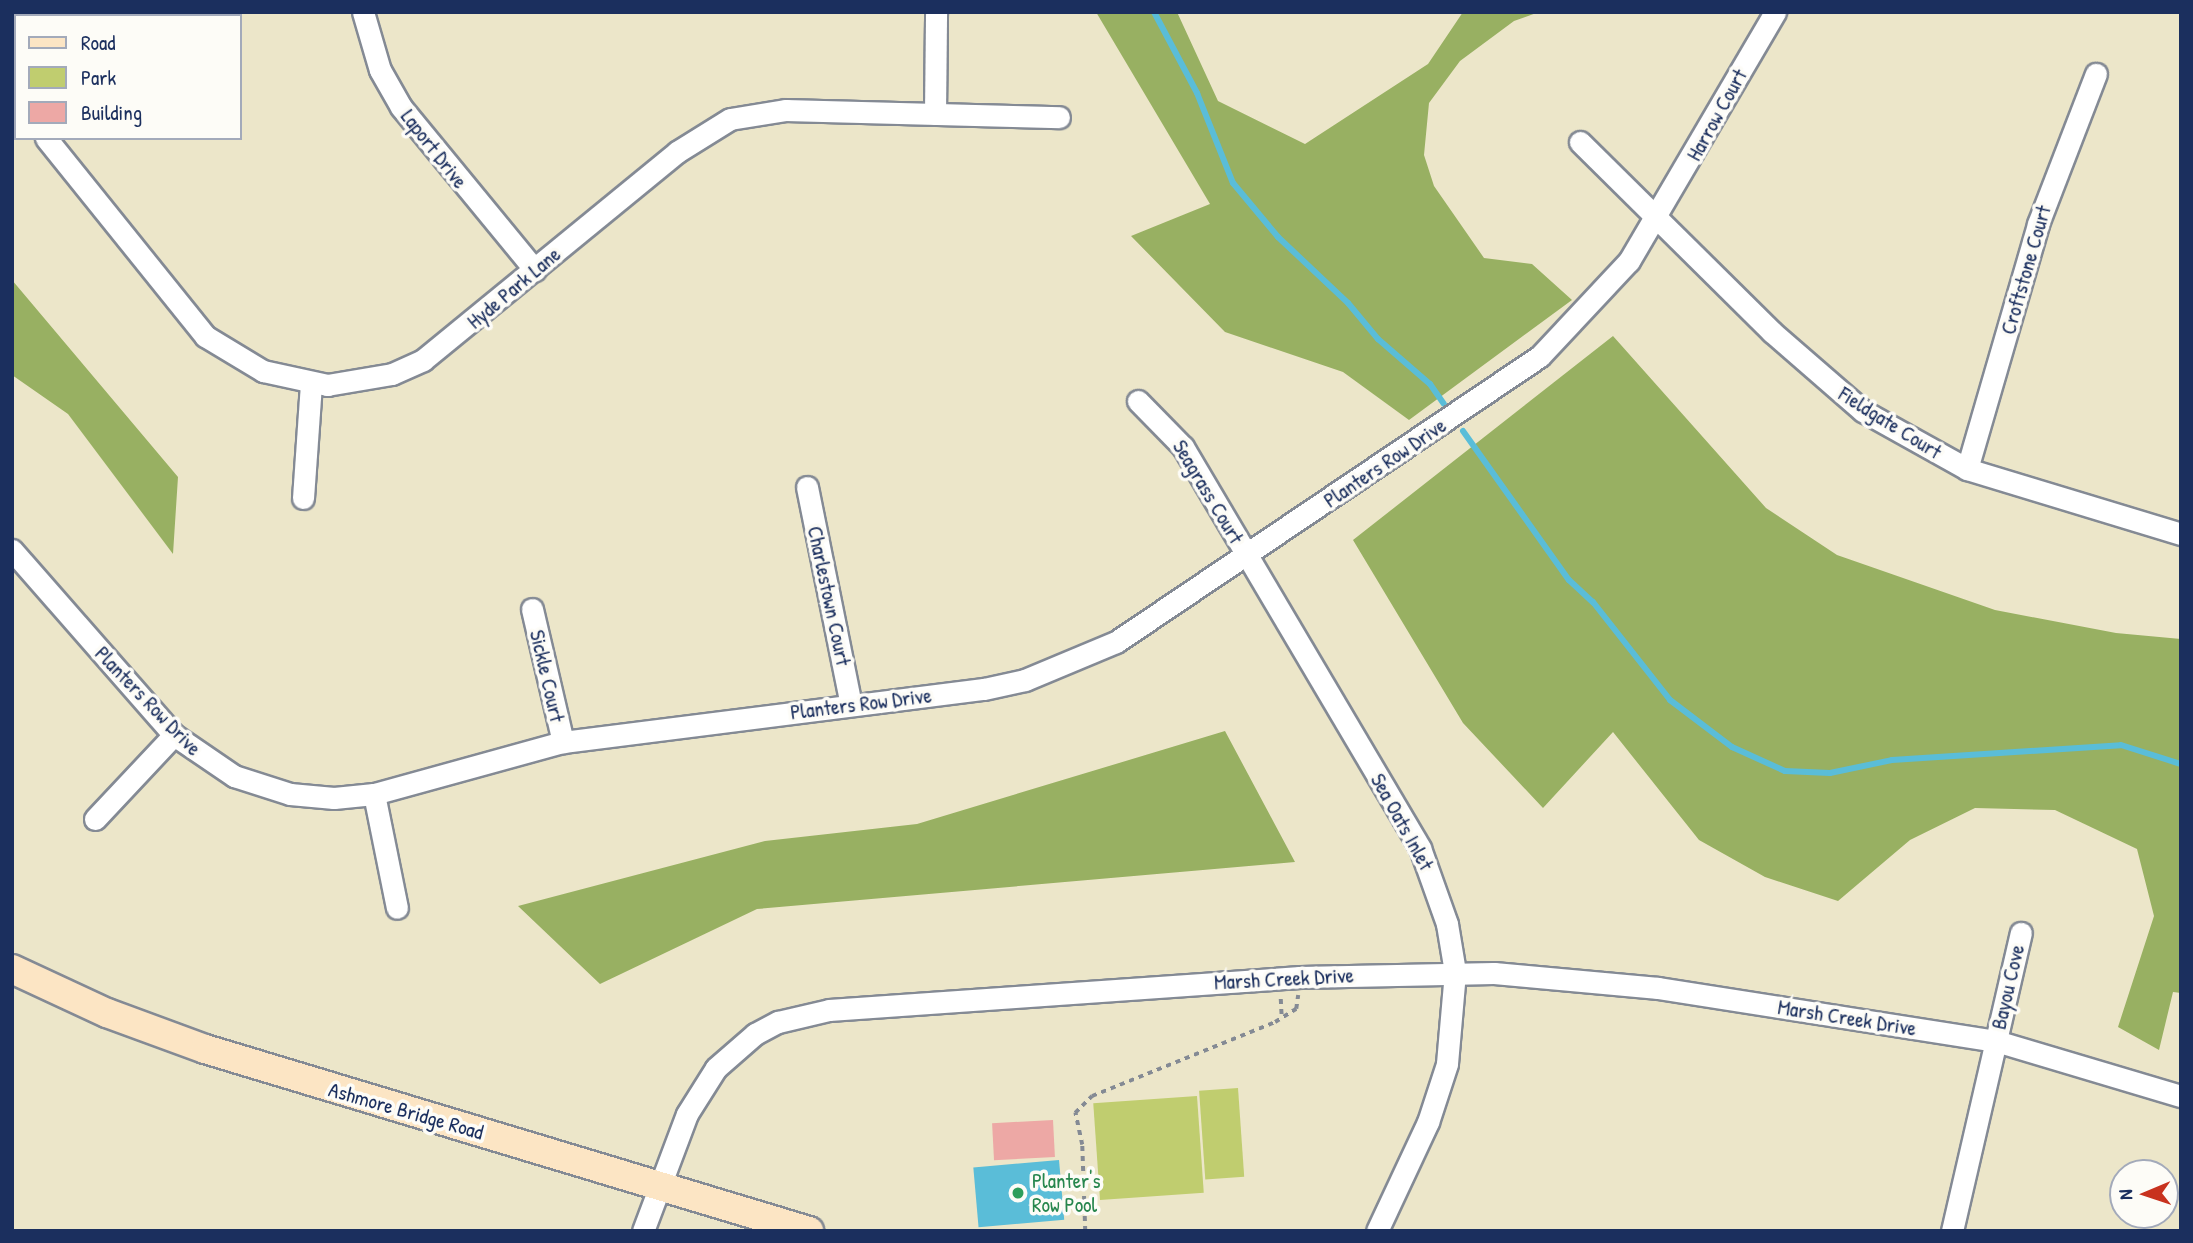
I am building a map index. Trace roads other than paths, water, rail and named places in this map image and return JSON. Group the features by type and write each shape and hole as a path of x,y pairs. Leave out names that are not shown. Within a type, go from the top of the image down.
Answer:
{"main road":[{"name":"Ashmore Bridge Road","path":"12,970 107,1013 205,1049 809,1231"}],"street":[{"name":"Laport Drive","path":"363,12 380,69 401,107 535,270"},
{"path":"935,114 936,12"},
{"name":"Harrow Court","path":"1657,217 1775,12"},
{"name":"Croftstone Court","path":"1967,469 2038,224 2096,74"},
{"name":"Hyde Park Lane","path":"48,140 205,336 263,371 310,383 360,382 423,360 677,152 730,119 786,110 1059,117"},
{"name":"Fieldgate Court","path":"1580,142 1834,388 1905,437 1967,469 2181,534"},
{"name":"Planters Row Drive","path":"12,550 174,735 204,760 263,788 320,798 374,794 563,742 984,689 1061,668 1116,642 1540,356 1616,277 1657,217"},
{"path":"303,498 310,383"},
{"name":"Seagrass Court","path":"1138,401 1183,447 1247,555"},
{"name":"Charlestown Court","path":"807,486 851,705"},
{"name":"Sea Oats Inlet","path":"1247,555 1420,848 1447,924 1455,972 1455,1017 1437,1100 1377,1231"},
{"name":"Sickle Court","path":"532,609 563,742"},
{"path":"95,819 174,735"},
{"path":"374,794 397,908"},
{"name":"Bayou Cove","path":"1996,1041 2021,933"},
{"name":"Marsh Creek Drive","path":"643,1231 687,1114 716,1068 755,1034 798,1016 1300,977 1455,972 1658,988 1996,1041 2181,1096"},
{"path":"1952,1231 1996,1041"}],"water":[{"name":"Planter's Row Pool","path":"1059,1160 1064,1220 979,1227 973,1167"}],"waterway":[{"path":"1154,12 1197,93 1233,183 1278,237 1348,303 1378,339 1430,384 1444,404"},
{"path":"1463,431 1569,580 1593,602 1670,700 1732,747 1785,771 1830,773 1892,760 2121,745 2181,764"}],"place":[{"name":"Planter's Row Pool","path":"1018,1193"}]}
